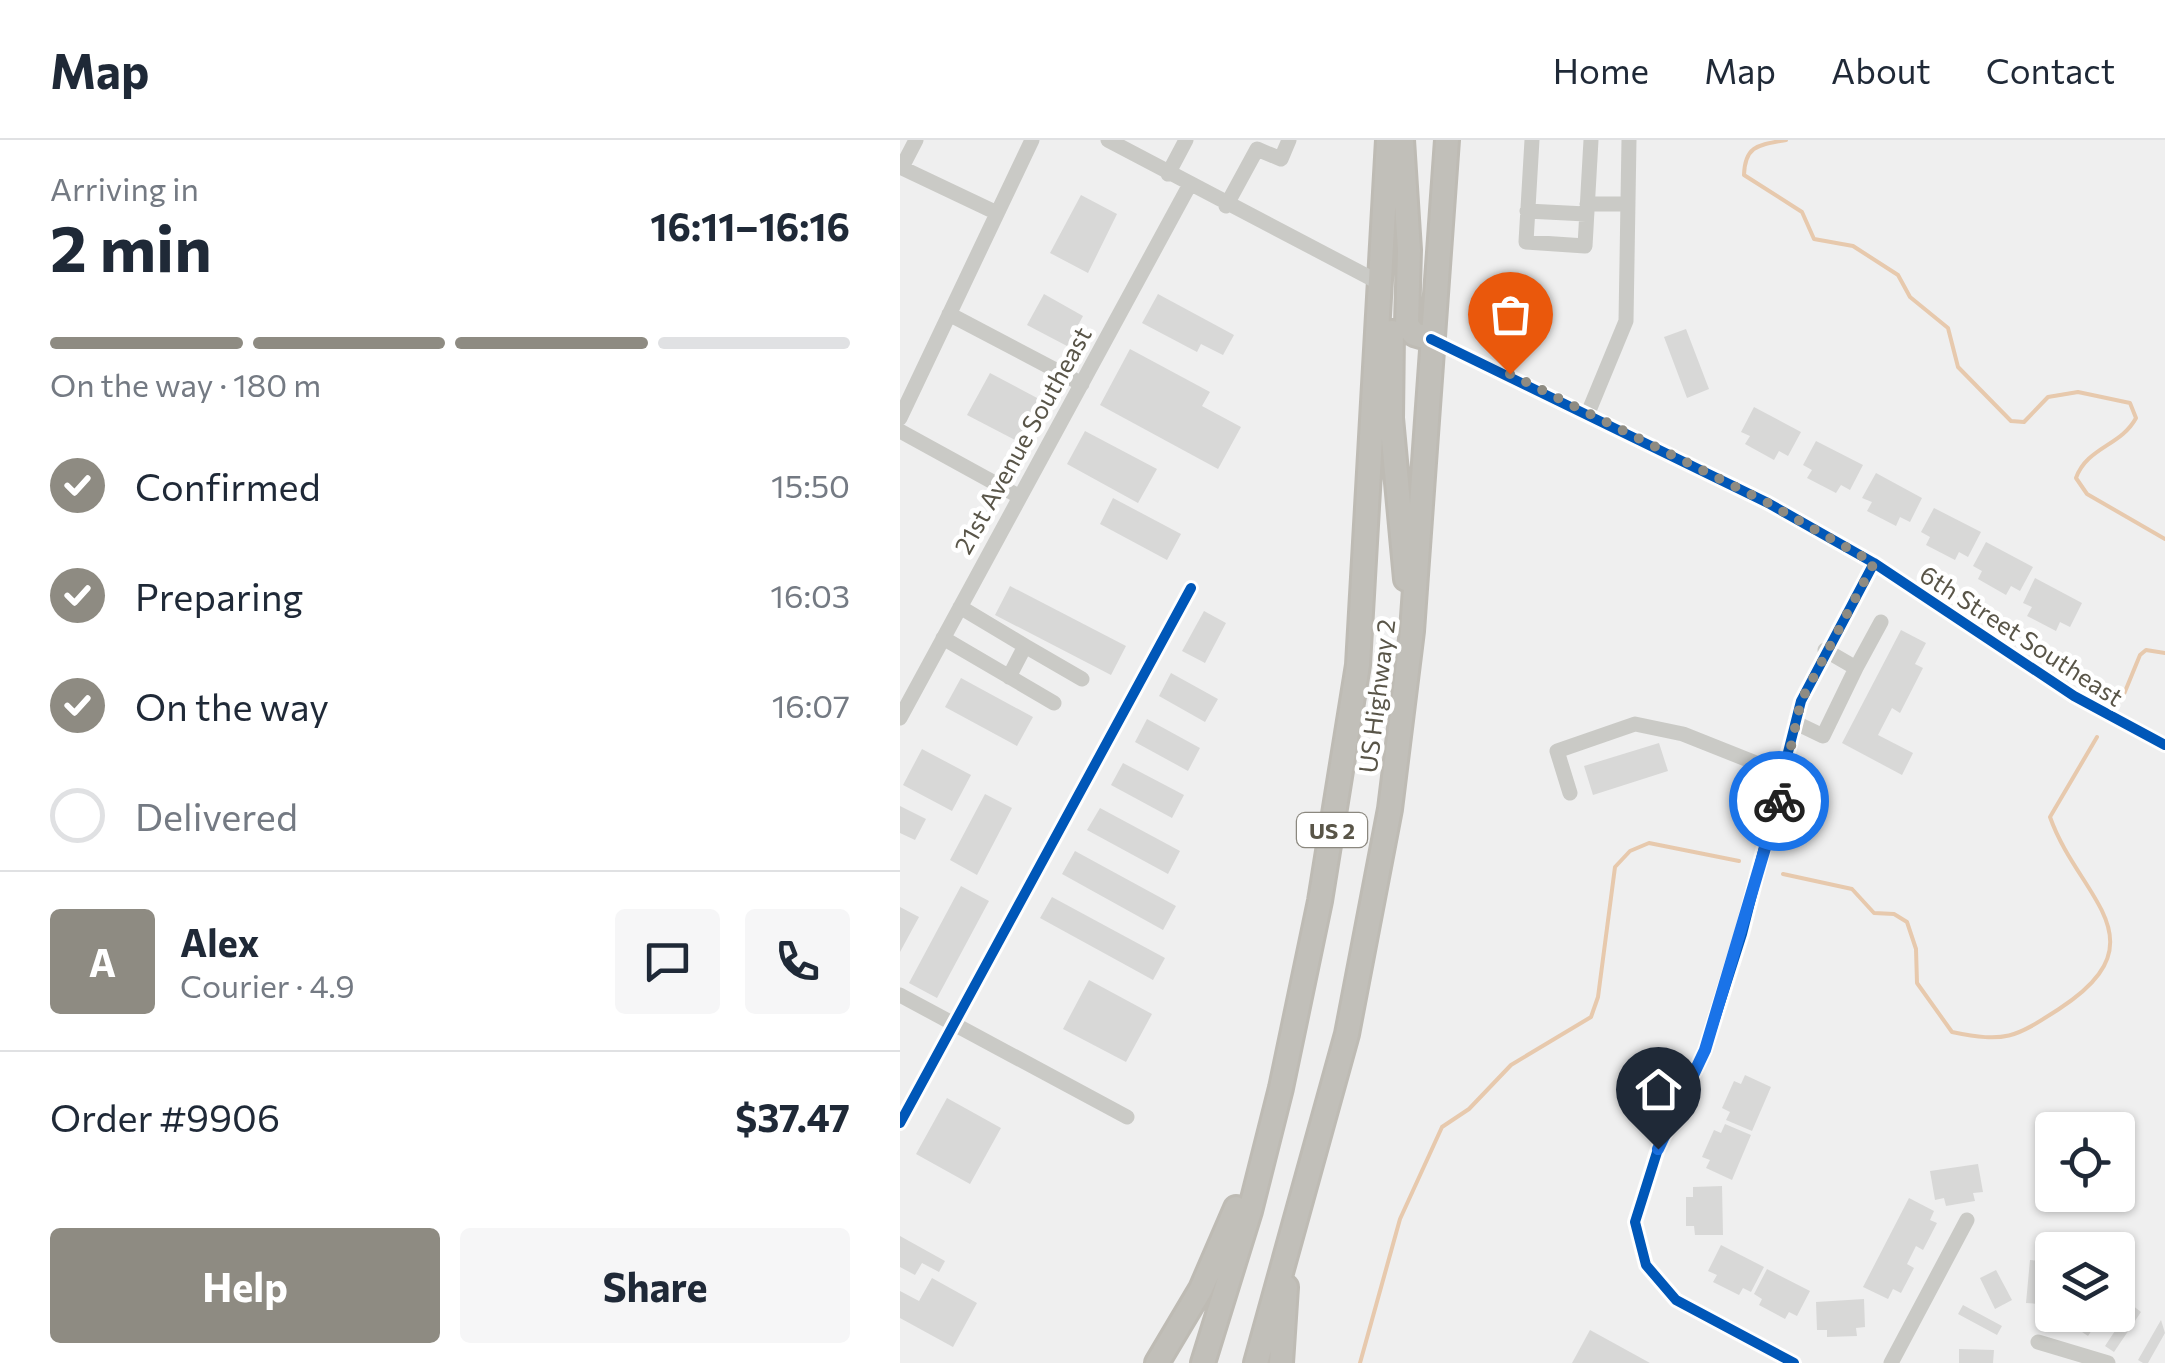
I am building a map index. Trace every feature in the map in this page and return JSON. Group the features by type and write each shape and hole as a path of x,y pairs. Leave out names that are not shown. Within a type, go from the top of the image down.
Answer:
{"highway":[{"name":"US Highway 2","path":"1203,1363 1250,1211 1281,1088 1320,901 1358,666 1388,140"},
{"path":"1402,140 1407,325 1414,334 1431,339"},
{"name":"US Highway 2","path":"1256,1363 1352,1011 1390,809 1412,631 1447,140"},
{"path":"1380,283 1389,290 1393,304 1391,418 1412,631"},
{"path":"1158,1363 1224,1240 1281,1088"},
{"path":"1281,1363 1286,1333 1286,1260"}],"street":[{"path":"916,140 901,167 997,212"},
{"path":"900,418 905,396 1032,140"},
{"path":"1108,140 1226,206 1380,283"},
{"path":"1168,174 1186,140"},
{"path":"1226,206 1257,149 1281,160 1289,140"},
{"path":"1532,140 1526,242 1585,246 1590,140"},
{"path":"1588,412 1626,321 1628,140"},
{"name":"21st Avenue Southeast","path":"900,718 1189,186"},
{"path":"1527,211 1627,204"},
{"path":"949,314 1082,384"},
{"name":"6th Street Southeast","path":"1431,339 1588,412 1768,503 1874,563 2074,696 2165,746"},
{"path":"900,432 1020,497"},
{"path":"1794,1363 1676,1300 1646,1266 1635,1222 1658,1149 1705,1050 1786,774 1801,701 1874,563"},
{"path":"900,1123 1192,588"},
{"path":"960,608 1082,679"},
{"path":"1796,722 1823,736 1881,622"},
{"path":"944,638 1054,703"},
{"path":"1009,676 1025,646"},
{"path":"1825,650 1856,668"},
{"path":"1570,793 1557,751 1635,724 1683,734 1786,774"},
{"path":"900,994 1127,1117"},
{"path":"1890,1363 1968,1220"},
{"path":"2038,1342 2108,1363"}],"building":[{"path":"1081,195 1117,214 1088,273 1050,253"},
{"path":"1044,294 1083,316 1067,346 1027,325"},
{"path":"1158,294 1234,335 1223,355 1201,344 1197,352 1142,323"},
{"path":"1686,329 1709,389 1687,398 1664,337"},
{"path":"1130,349 1210,392 1202,406 1241,427 1218,469 1100,405"},
{"path":"990,373 1039,399 1017,441 967,415"},
{"path":"1754,407 1801,432 1788,456 1779,451 1774,460 1745,444 1750,436 1741,432"},
{"path":"1085,431 1157,469 1138,503 1067,464"},
{"path":"1816,441 1863,465 1850,490 1841,485 1836,493 1807,478 1812,470 1803,465"},
{"path":"1876,473 1922,498 1910,522 1900,517 1896,526 1867,511 1872,502 1862,498"},
{"path":"1113,498 1181,534 1167,560 1100,524"},
{"path":"1934,508 1981,532 1968,557 1959,552 1955,560 1926,545 1930,537 1921,532"},
{"path":"1986,542 2033,567 2020,591 2011,586 2006,595 1978,579 1982,571 1973,566"},
{"path":"2035,578 2082,603 2070,627 2060,622 2056,631 2027,616 2032,607 2023,603"},
{"path":"1010,586 1126,646 1111,675 995,615"},
{"path":"1204,611 1226,623 1205,663 1182,651"},
{"path":"1901,630 1926,643 1915,664 1923,668 1900,713 1892,708 1878,735 1913,753 1902,775 1842,743"},
{"path":"1171,673 1218,699 1205,722 1159,696"},
{"path":"961,678 1033,717 1017,746 945,707"},
{"path":"1147,719 1200,748 1188,771 1135,742"},
{"path":"1659,743 1668,771 1593,795 1584,766"},
{"path":"922,749 971,775 952,811 903,785"},
{"path":"1123,763 1184,795 1172,818 1111,785"},
{"path":"985,794 1012,808 977,875 950,860"},
{"path":"900,806 926,819 915,840 900,833"},
{"path":"1100,808 1180,851 1168,874 1087,830"},
{"path":"1075,851 1176,906 1163,930 1062,874"},
{"path":"961,886 989,901 937,998 909,983"},
{"path":"1052,897 1165,958 1153,980 1040,918"},
{"path":"900,907 919,917 900,952"},
{"path":"1089,980 1152,1014 1126,1062 1063,1029"},
{"path":"1745,1075 1771,1087 1752,1131 1726,1120 1730,1112 1722,1108 1734,1081 1741,1084"},
{"path":"947,1098 1001,1128 970,1184 916,1154"},
{"path":"1725,1124 1751,1135 1732,1180 1706,1168 1710,1160 1702,1157 1714,1130 1721,1133"},
{"path":"1978,1164 1983,1192 1973,1193 1975,1201 1946,1206 1944,1198 1935,1200 1930,1171"},
{"path":"1722,1186 1723,1235 1695,1235 1694,1226 1686,1226 1686,1197 1693,1197 1693,1187"},
{"path":"1909,1198 1934,1211 1930,1220 1937,1223 1923,1250 1916,1246 1907,1264 1914,1268 1901,1293 1893,1289 1888,1299 1863,1287"},
{"path":"900,1236 945,1261 939,1272 922,1263 915,1275 900,1267"},
{"path":"1721,1245 1764,1267 1751,1292 1743,1288 1739,1295 1713,1282 1717,1275 1708,1271"},
{"path":"2030,1260 2035,1260 2035,1304 2026,1303"},
{"path":"1767,1269 1810,1291 1797,1316 1789,1312 1785,1319 1759,1305 1762,1299 1754,1294"},
{"path":"1996,1270 2012,1300 1995,1309 1980,1278"},
{"path":"932,1278 977,1303 953,1347 900,1318 900,1291 919,1301"},
{"path":"1864,1299 1865,1327 1856,1328 1857,1336 1827,1337 1827,1330 1817,1330 1816,1302"},
{"path":"1963,1305 2002,1326 1997,1335 1958,1314"},
{"path":"2161,1320 2165,1333 2148,1363 2143,1363 2138,1360"},
{"path":"1590,1330 1650,1363 1572,1363"},
{"path":"2114,1332 2128,1332 2114,1352 2105,1346"},
{"path":"1959,1349 1994,1350 1993,1363 1959,1363"}],"waterway":[{"path":"1786,140 1755,148 1747,158 1744,175 1802,212 1814,239 1853,246 1898,275 1910,297 1948,328 1958,367 2011,421 2024,422 2048,397 2078,392 2130,403 2136,418 2130,427 2088,459 2076,478 2087,494 2165,539"},
{"path":"2124,694 2140,655 2146,650 2165,653"},
{"path":"1783,874 1852,889 1874,913 1894,914 1907,922 1916,949 1917,983 1952,1032 1985,1037 2020,1032 2059,1009 2090,984 2106,961 2110,939 2105,917 2050,817 2097,737"},
{"path":"1360,1363 1400,1219 1442,1127 1469,1109 1511,1065 1591,1017 1598,997 1615,867 1630,851 1649,843 1739,861"}],"cycle path":[{"path":"1431,339 1768,503 1874,563 2074,696 2165,745"},
{"path":"1794,1363 1676,1300 1646,1265 1635,1222 1658,1149 1705,1050 1742,934 1801,701 1874,563"},
{"path":"900,1123 1191,588"}],"way so far":[{"path":"1510,374 1768,503 1874,563 1801,701 1779,801"}],"route":[{"path":"1658,1149 1705,1050 1779,801"}]}
